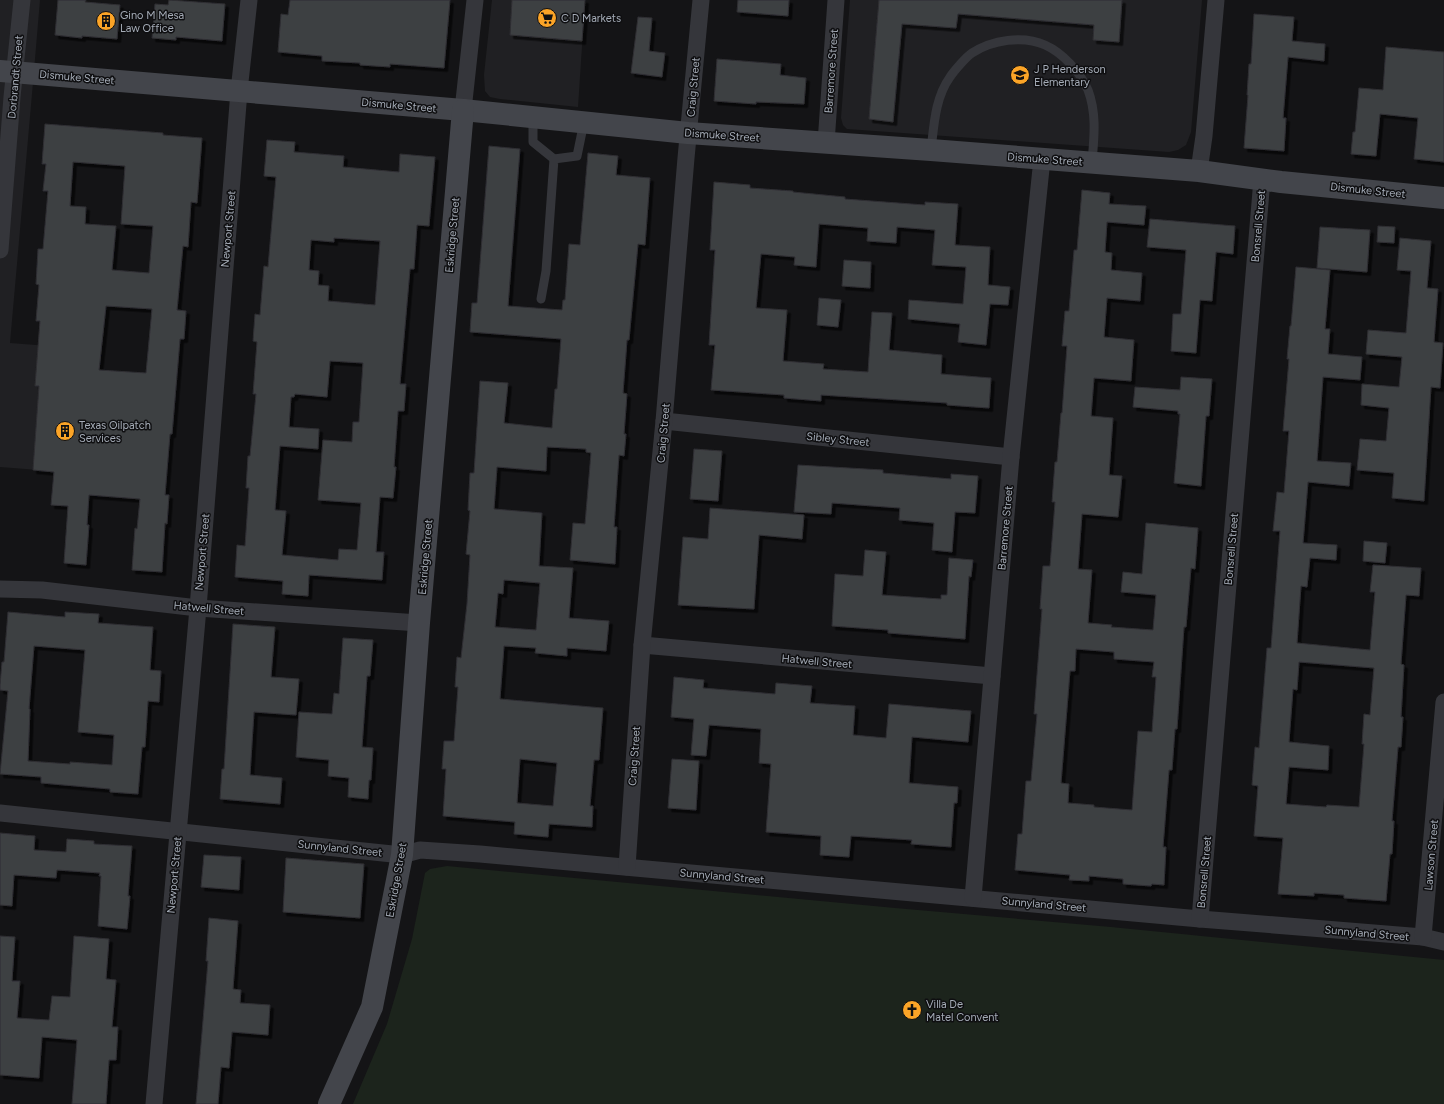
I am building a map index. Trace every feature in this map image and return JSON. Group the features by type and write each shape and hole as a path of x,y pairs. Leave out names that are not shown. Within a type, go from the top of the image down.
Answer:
{"street":[{"name":"Dorbrandt Street","path":"0,250 7,72 22,0"},
{"name":"Newport Street","path":"154,1104 198,608 239,91 249,0"},
{"name":"Eskridge Street","path":"329,1104 372,1007 402,855 463,110 475,0"},
{"name":"Craig Street","path":"627,867 642,645 664,421 688,133 701,0"},
{"name":"Barremore Street","path":"826,143 836,0"},
{"path":"1199,172 1204,136 1216,0"},
{"name":"Dismuke Street","path":"7,72 463,110 688,133 1092,162 1444,198"},
{"name":"Barremore Street","path":"973,898 1011,456 1042,159"},
{"name":"Bonsrell Street","path":"1200,919 1262,179"},
{"name":"Sibley Street","path":"664,421 1011,456"},
{"name":"Hatwell Street","path":"0,589 42,590 198,608 420,623"},
{"name":"Hatwell Street","path":"642,645 992,676"},
{"name":"Lawson Street","path":"1423,937 1444,702"},
{"name":"Sunnyland Street","path":"0,813 402,855 420,850 487,855 1200,919 1423,937 1444,942"}],"lane":[{"path":"931,150 937,105 949,78 972,53 998,41 1025,40 1045,44 1060,54 1076,70 1088,90 1094,111 1092,162"},
{"path":"533,117 532,142 554,159 577,156 584,122"},
{"path":"541,299 546,271 554,159"}],"shaded area":[{"path":"0,0 40,0 10,343 101,350 90,474 0,467"},
{"path":"492,0 585,0 578,107 500,99 490,97 485,91 484,75"},
{"name":"J P Henderson Elementary","path":"850,0 1202,0 1191,132 1186,145 1178,150 1169,152 847,129 843,125 841,118"},
{"name":"Villa De Matel Convent","path":"447,866 1111,927 1444,960 1444,1104 353,1104 387,1024 412,939 425,873 430,869"}],"building":[{"path":"58,0 86,0 85,2 120,5 117,39 82,36 82,38 55,35"},
{"path":"169,0 225,4 222,41 176,37 176,40 152,38 155,4 168,5"},
{"path":"290,0 450,0 444,68 390,64 390,67 360,65 360,63 322,61 322,56 278,52 281,14 288,15"},
{"name":"C D Markets","path":"512,0 585,0 582,41 510,35"},
{"path":"738,0 789,0 788,16 737,12"},
{"path":"879,0 1122,0 1119,42 1093,40 1094,25 958,14 956,28 902,24 893,122 869,119"},
{"path":"1254,14 1294,17 1292,41 1325,44 1324,61 1288,57 1283,118 1286,118 1284,151 1244,148 1249,64 1251,64"},
{"path":"638,17 652,18 649,51 665,53 662,77 631,73"},
{"path":"1386,47 1444,52 1444,162 1414,159 1418,118 1380,114 1376,156 1351,154 1353,132 1355,132 1359,88 1383,90"},
{"path":"717,59 781,64 780,75 806,78 804,104 756,102 756,104 714,101"},
{"path":"45,124 163,133 163,135 202,138 197,203 191,202 188,247 183,246 177,310 186,311 184,339 180,339 172,434 170,434 165,495 169,495 167,524 165,523 162,572 132,570 135,528 137,529 140,499 89,495 87,525 89,525 86,565 64,563 68,506 51,505 54,472 33,470 39,386 35,386 40,321 36,321 39,285 36,284 38,249 43,249 48,191 43,191 46,164 42,164","holes":["73,162 125,166 121,224 153,226 149,273 112,270 116,226 85,224 86,207 70,206","106,306 152,309 146,373 99,370"]},
{"path":"267,140 295,142 294,152 344,156 343,167 399,172 400,154 435,157 429,226 417,225 414,269 410,269 400,384 406,384 404,411 398,411 394,467 396,467 393,498 380,497 376,552 384,552 382,580 309,575 308,596 282,594 283,581 235,577 237,545 245,546 249,488 246,488 248,456 250,456 256,394 253,394 257,342 253,341 255,314 260,315 264,266 268,267 276,177 264,176","holes":["334,238 380,241 375,305 328,301 329,286 318,285 319,271 309,270 311,240 334,242","330,361 363,363 359,422 353,422 352,442 323,440 318,500 361,503 357,550 339,549 338,560 282,555 286,511 275,510 280,446 318,449 319,429 289,427 291,397 294,397 295,394 327,397"]},
{"path":"489,146 520,149 508,306 562,310 563,300 565,300 569,244 580,245 588,153 618,156 616,175 650,178 645,245 638,244 629,340 627,340 623,393 627,394 624,434 626,434 624,456 619,455 614,527 617,527 615,564 570,560 573,523 585,524 591,453 586,452 586,449 547,447 546,471 497,467 494,509 542,513 539,566 573,568 569,618 609,621 606,651 567,648 567,656 535,653 536,648 504,646 500,699 603,708 599,760 594,760 590,806 593,806 592,827 549,824 548,837 514,834 515,822 443,816 446,769 442,769 444,741 454,741 458,687 455,687 457,657 461,658 467,604 470,555 466,554 470,511 468,510 470,473 474,473 480,381 508,383 504,423 552,428 561,339 470,332 472,303 477,303","holes":["504,580 540,583 536,630 495,627 498,593 503,594","520,759 557,763 553,806 517,803"]},
{"path":"714,182 750,185 750,188 845,197 845,199 925,205 925,202 958,204 955,245 990,247 988,285 1010,287 1008,305 990,304 986,345 958,342 960,324 908,319 909,300 963,304 966,267 932,265 935,230 897,227 896,243 867,241 868,228 819,224 816,267 794,265 795,257 761,254 756,308 787,310 783,361 824,364 823,369 868,372 872,312 892,313 889,350 942,355 941,374 991,378 989,408 947,405 947,403 821,395 821,401 784,398 784,395 711,390 715,345 709,345 715,250 710,250"},
{"path":"1082,190 1110,193 1109,204 1146,206 1144,225 1107,222 1105,252 1112,253 1111,270 1142,273 1140,301 1107,298 1104,337 1134,340 1131,381 1094,378 1091,416 1113,418 1109,475 1122,476 1118,517 1082,514 1078,569 1092,570 1088,623 1112,625 1111,627 1153,630 1156,595 1121,592 1123,572 1142,574 1146,523 1198,528 1195,569 1191,568 1186,627 1184,627 1177,729 1175,729 1172,770 1169,770 1163,847 1166,847 1164,885 1152,884 1151,886 1123,884 1123,879 1089,876 1089,881 1069,880 1070,875 1015,870 1018,834 1022,834 1026,781 1031,781 1037,714 1034,714 1042,609 1040,609 1043,566 1050,566 1055,502 1052,502 1055,462 1057,462 1067,346 1062,346 1065,311 1069,311 1074,250 1077,250","holes":["1076,649 1114,652 1114,659 1154,662 1152,677 1156,677 1152,732 1138,731 1132,810 1068,803 1069,784 1061,783 1070,671 1075,671"]},
{"path":"1150,219 1235,226 1233,254 1216,252 1212,301 1200,300 1196,353 1171,351 1173,314 1181,314 1186,250 1147,247"},
{"path":"1378,226 1395,227 1394,243 1377,242"},
{"path":"1320,227 1370,230 1367,272 1317,268"},
{"path":"1400,238 1431,241 1427,288 1438,289 1434,342 1443,343 1440,388 1431,387 1424,501 1392,498 1394,473 1357,470 1360,439 1386,441 1389,408 1361,405 1362,384 1399,387 1402,357 1366,354 1368,330 1406,333 1411,271 1397,270"},
{"path":"844,260 871,262 870,288 842,286"},
{"path":"1296,267 1330,270 1325,329 1330,329 1328,354 1362,357 1360,380 1323,377 1317,461 1351,463 1349,486 1308,482 1303,543 1337,545 1336,560 1310,558 1307,587 1301,586 1297,643 1370,650 1375,592 1370,592 1373,565 1421,568 1419,596 1406,595 1401,664 1404,665 1401,717 1403,717 1401,747 1398,747 1392,821 1394,821 1392,854 1390,854 1386,901 1344,898 1344,895 1314,893 1314,896 1278,894 1283,838 1254,836 1258,786 1252,785 1255,747 1259,748 1267,648 1271,648 1280,531 1273,531 1277,492 1284,493 1289,431 1283,431 1289,359 1287,359","holes":["1299,662 1374,668 1370,715 1364,714 1362,744 1364,744 1359,807 1327,805 1326,807 1286,804 1289,767 1328,770 1329,746 1289,742 1293,689 1297,690"]},
{"path":"819,298 841,300 838,327 817,325"},
{"path":"1181,377 1212,379 1209,416 1206,416 1201,486 1174,483 1180,414 1178,414 1178,411 1133,407 1135,387 1180,390"},
{"path":"694,449 722,451 718,501 690,499"},
{"path":"798,465 883,470 883,473 951,479 951,474 978,476 975,513 955,512 952,552 932,550 934,523 899,520 900,508 832,503 831,514 794,512"},
{"path":"710,508 804,515 802,539 759,535 754,609 678,605 683,537 708,539"},
{"path":"1364,541 1387,543 1385,563 1363,561"},
{"path":"865,550 886,552 882,595 941,599 941,595 947,595 949,558 973,560 971,577 969,576 965,639 888,633 888,630 832,626 835,574 863,576"},
{"path":"8,612 65,617 65,612 99,614 98,623 153,627 150,670 161,671 159,702 148,701 145,747 142,747 138,794 110,792 110,789 41,783 41,777 0,774 8,691 0,690 2,662 4,662","holes":["34,646 85,650 78,732 114,735 112,765 28,761 29,709"]},
{"path":"233,624 275,627 271,677 299,679 296,715 254,712 250,775 282,778 280,804 220,799 222,769 224,769"},
{"path":"343,638 373,640 370,676 367,676 362,747 373,748 368,799 348,797 349,778 328,776 329,760 296,757 299,712 332,714 334,693 339,694"},
{"path":"674,677 704,680 703,688 775,694 776,683 812,686 810,703 855,706 853,735 886,738 889,704 971,711 968,742 912,737 909,783 958,787 957,803 954,803 951,847 911,844 912,840 851,836 849,857 820,855 821,836 766,832 771,764 759,763 761,729 709,725 706,756 691,755 694,719 671,717"},
{"path":"672,759 699,761 696,810 668,808"},
{"path":"0,833 35,836 34,850 66,852 67,839 94,841 94,844 132,846 127,929 98,926 100,873 57,870 56,878 14,875 12,906 0,905"},
{"path":"204,855 241,857 239,890 201,887"},
{"path":"286,858 364,864 360,918 283,912"},
{"path":"209,918 238,921 233,989 241,990 240,1003 270,1005 268,1035 232,1032 229,1068 221,1067 218,1104 196,1104 208,961 206,961"},
{"path":"0,936 15,937 12,981 20,981 17,1018 49,1020 52,996 70,997 74,936 109,939 106,979 116,980 112,1027 118,1027 116,1060 109,1060 106,1104 72,1104 77,1040 42,1037 39,1078 0,1075"}],"place":[{"name":"C D Markets","path":"547,18"},
{"name":"Gino M Mesa Law Office","path":"106,21"},
{"name":"J P Henderson Elementary","path":"1020,75"},
{"name":"Texas Oilpatch Services","path":"65,431"},
{"name":"Villa De Matel Convent","path":"912,1010"}]}
